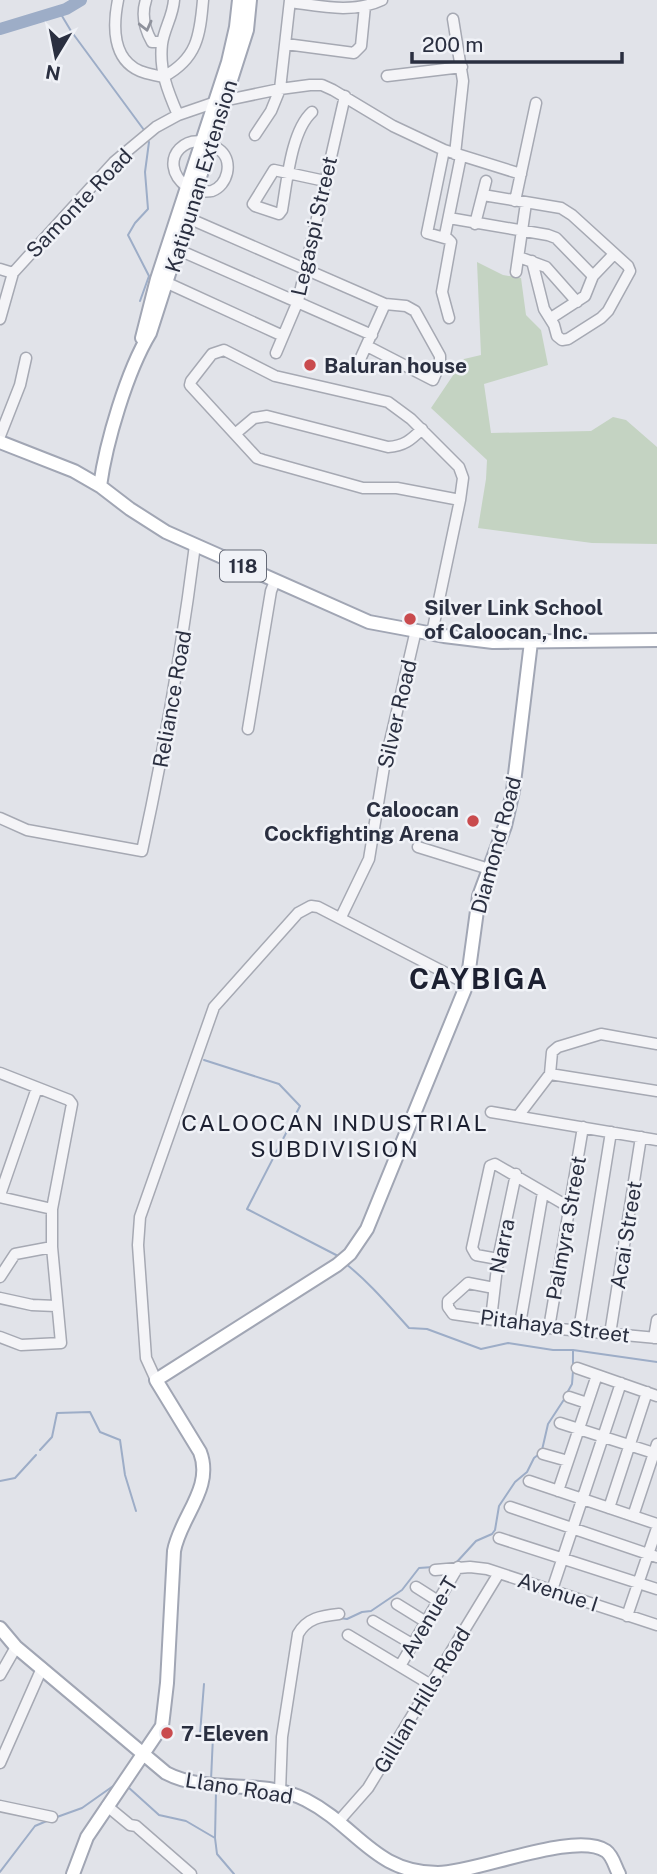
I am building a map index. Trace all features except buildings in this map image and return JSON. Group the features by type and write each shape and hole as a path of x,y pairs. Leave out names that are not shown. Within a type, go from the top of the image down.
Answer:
{"main road":[{"name":"Katipunan Extension","path":"100,486 110,436 141,348 142,330 173,248 218,102 236,27 239,0"},
{"name":"Katipunan Extension","path":"218,102 247,30 250,0"},
{"name":"Katipunan Extension","path":"173,248 188,218 191,189"},
{"name":"118","path":"0,442 62,466 100,486 152,523 195,545 369,622 493,642 657,640"},
{"name":"Diamond Road","path":"156,1380 343,1260 367,1229 467,984 479,896 505,826 513,791 531,642"},
{"path":"73,1874 87,1837 162,1726 176,1540 200,1490 204,1474 198,1448 156,1380"},
{"name":"Llano Road","path":"0,1628 16,1647 166,1773 183,1780 280,1792 307,1800 382,1859 409,1870 449,1872 544,1850 584,1846 605,1850 619,1874"}],"street":[{"path":"118,0 114,35 122,56 138,71 163,77 176,70 192,54 197,43 203,0"},
{"path":"146,0 143,22 146,30 152,42 162,42"},
{"path":"174,0 162,42 163,77 178,115"},
{"path":"255,135 271,111 280,89 290,1 341,8 365,6 382,0"},
{"path":"286,44 354,53 361,46 365,6"},
{"path":"445,235 458,155 463,81 453,19"},
{"path":"387,76 462,67"},
{"name":"Samonte Road","path":"0,319 13,273 114,162 156,127 178,115 218,102 280,89 322,85 393,126 444,150 521,174"},
{"name":"Legaspi Street","path":"276,353 298,301 345,96"},
{"path":"515,201 536,103"},
{"path":"312,112 299,127 289,173 279,214 255,206 254,200 274,170 289,173 325,181"},
{"path":"191,141 206,142 223,153 228,163 227,175 221,185 211,191 191,189 178,181 173,172 173,162 182,145 191,141"},
{"path":"444,150 427,233 451,242 442,292 449,318"},
{"path":"475,223 486,181"},
{"path":"483,195 561,208 635,271 608,312 568,339 562,340 557,336 551,318 544,309 532,261"},
{"path":"516,272 526,203"},
{"path":"188,218 385,304 406,306 415,311 440,356 440,364 433,380 368,346"},
{"path":"449,218 556,238 593,276"},
{"path":"173,248 372,334"},
{"path":"551,318 585,296 593,276 614,254"},
{"path":"519,257 546,267 578,302"},
{"name":"Samonte Road","path":"0,269 13,273"},
{"path":"162,281 283,336"},
{"path":"358,364 385,304"},
{"path":"432,633 460,500 463,478 459,467 422,429 388,401 275,376 230,352 217,351 212,354 190,385 257,458 363,488 397,488 460,500"},
{"path":"0,436 20,385 26,358"},
{"path":"235,434 254,418 267,416 388,447 400,446 422,429"},
{"name":"Reliance Road","path":"0,818 26,830 142,851 164,753 195,545"},
{"path":"248,729 271,591 275,581"},
{"name":"Silver Road","path":"341,917 369,859 384,767 416,630"},
{"path":"418,847 489,869"},
{"path":"156,1380 146,1358 138,1245 140,1217 215,1007 303,908 318,906 467,984"},
{"path":"518,1116 550,1074 552,1052 558,1047 601,1034 657,1044"},
{"path":"0,1073 69,1100 72,1104 52,1209 52,1247 61,1343 21,1345 0,1337"},
{"path":"550,1074 657,1091"},
{"path":"37,1088 0,1196 52,1209"},
{"path":"491,1112 657,1140"},
{"name":"Palmyra Street","path":"549,1328 583,1127"},
{"path":"579,1329 611,1132"},
{"name":"Acai Street","path":"610,1334 641,1137"},
{"path":"498,1259 476,1255 472,1248 490,1166 495,1164 516,1174 569,1207"},
{"name":"Narra","path":"491,1319 498,1259 516,1174"},
{"path":"520,1324 543,1192"},
{"path":"0,1277 15,1254 52,1247"},
{"name":"Pitahaya Street","path":"494,1289 468,1283 448,1301 448,1307 453,1314 549,1328 655,1338"},
{"path":"0,1297 32,1305 57,1306"},
{"path":"655,1338 657,1320"},
{"path":"577,1368 652,1394 629,1445 609,1508"},
{"path":"558,1491 597,1375"},
{"path":"552,1590 621,1383"},
{"path":"569,1397 587,1403"},
{"path":"560,1423 629,1445 656,1450 633,1516"},
{"path":"543,1454 568,1461"},
{"path":"529,1481 657,1526 653,1555 638,1583 627,1616"},
{"path":"510,1507 653,1555"},
{"path":"499,1538 657,1590"},
{"name":"Avenue-T","path":"400,1666 458,1567"},
{"name":"Avenue I","path":"435,1570 479,1567 657,1625"},
{"name":"Gillian Hills Road","path":"338,1822 368,1788 499,1573"},
{"path":"416,1587 438,1601"},
{"path":"397,1604 426,1622"},
{"path":"280,1792 282,1737 298,1634 307,1622 339,1614"},
{"path":"373,1621 412,1644"},
{"path":"348,1635 431,1685"},
{"path":"0,1675 16,1647"},
{"path":"0,1763 42,1668"},
{"path":"107,1806 130,1825 136,1826 143,1835 191,1874"},
{"path":"1,1811 52,1817"}],"green space":[{"path":"477,262 503,275 521,278 526,315 541,330 548,365 484,384 491,433 591,431 613,417 626,420 657,447 657,544 592,543 478,528 487,460 431,408 464,359 481,355"}],"waterway":[{"path":"0,29 66,9 81,0"},
{"path":"59,11 144,130"},
{"path":"140,301 149,276 128,235 148,209 145,172 149,142"},
{"path":"204,1060 279,1084 300,1106 247,1209 340,1257"},
{"path":"346,1264 371,1286 409,1328 427,1329 481,1349 508,1343 657,1362"},
{"path":"573,1350 573,1366"},
{"path":"567,1393 572,1384 573,1371"},
{"path":"542,1450 548,1424 565,1398"},
{"path":"40,1450 52,1437 57,1413 90,1412 100,1432 120,1440 125,1475 136,1511"},
{"path":"455,1564 476,1541 492,1534 499,1506 539,1454"},
{"path":"0,1481 15,1478 36,1455"},
{"path":"339,1618 347,1619 371,1611 402,1590 419,1568 433,1567"},
{"path":"204,1684 200,1734 213,1736 211,1780"},
{"path":"57,1817 82,1808 116,1784"},
{"path":"128,1787 159,1815 186,1821 215,1838 217,1854 234,1874"},
{"path":"215,1838 216,1791"},
{"path":"0,1872 35,1826 49,1820"}],"place":[{"name":"Baluran house","path":"310,365"},
{"name":"Silver Link School of Caloocan, Inc.","path":"410,619"},
{"name":"Caloocan Cockfighting Arena","path":"473,821"},
{"name":"7-Eleven","path":"167,1733"}],"district":[{"name":"CAYBIGA","path":"479,978"},
{"name":"CALOOCAN INDUSTRIAL SUBDIVISION","path":"335,1135"}]}
